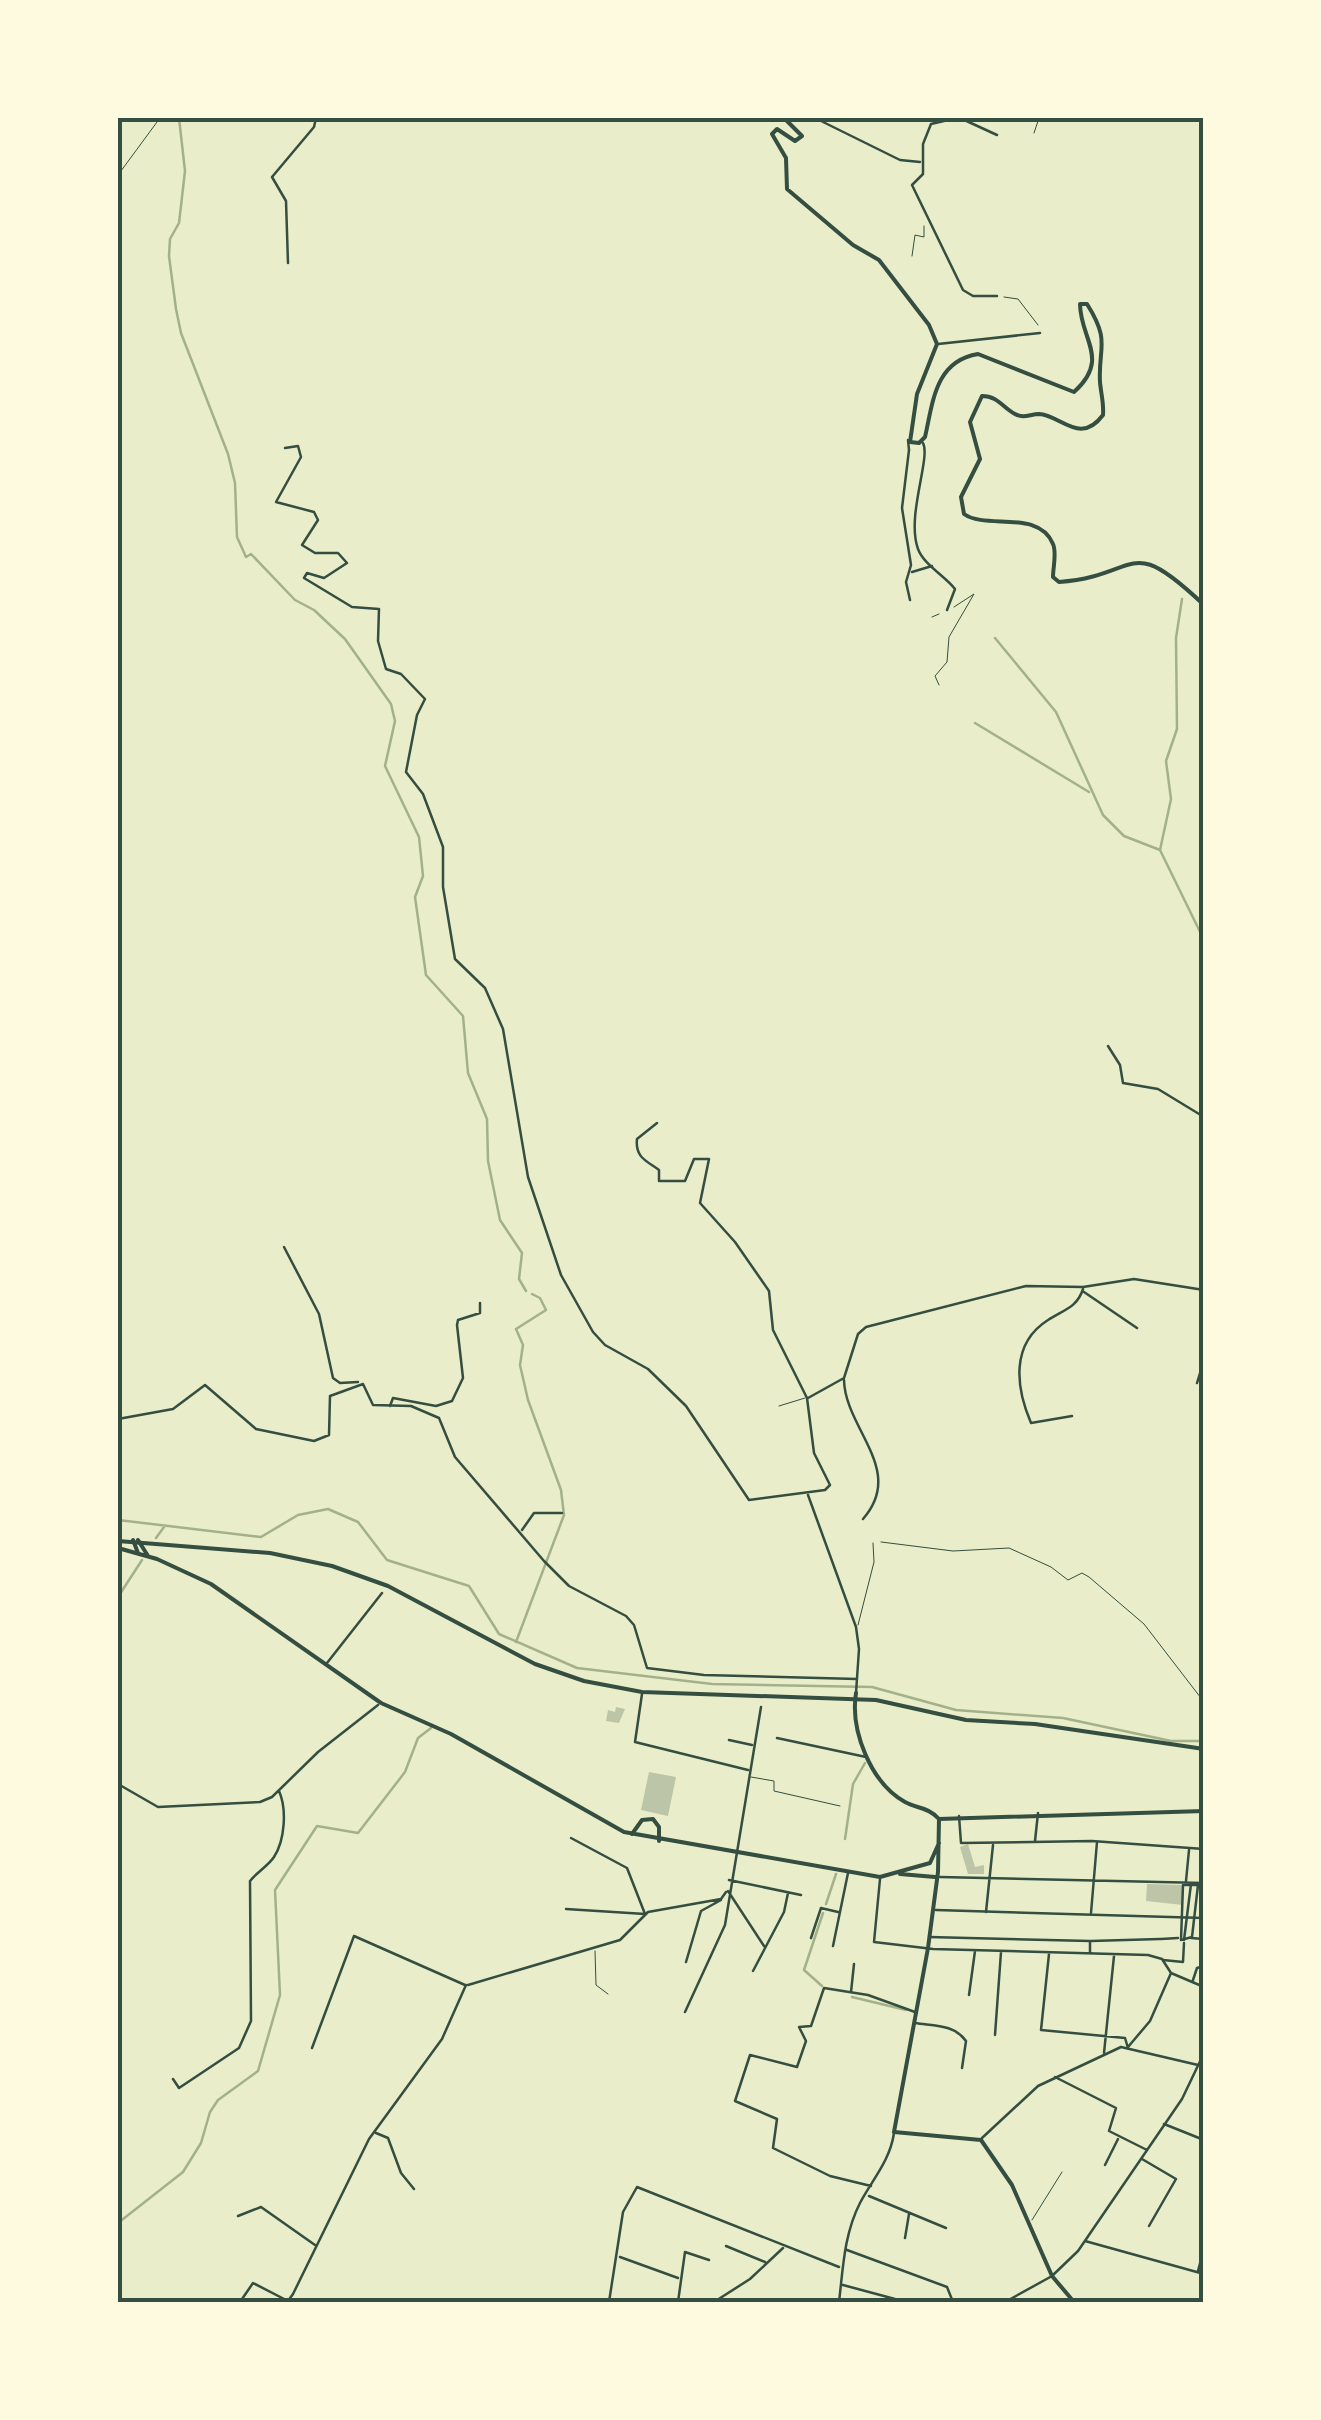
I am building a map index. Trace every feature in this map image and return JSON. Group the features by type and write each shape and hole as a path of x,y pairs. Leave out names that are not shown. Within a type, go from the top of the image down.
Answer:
{"street":[{"path":"288,263 286,200 273,174 314,126 316,118"},
{"path":"784,118 802,136 795,141 777,129 772,134 786,158 788,189 853,245 879,260 930,326 937,344 916,394 908,440 902,508 911,572 906,582 910,600"},
{"path":"814,118 900,160 922,162"},
{"path":"997,135 957,118 931,124 923,174 912,186 963,290 973,296 998,296"},
{"path":"946,610 955,589 919,552 913,520 919,473 926,458 922,442 935,387 953,364 978,354 1074,392 1082,385 1094,356 1080,304 1087,304 1105,347 1100,380 1103,415 1091,426 1066,428 1038,414 1016,414 991,396 982,396 970,422 980,458 960,498 961,507 973,520 1015,521 1048,537 1054,544 1053,577 1059,582 1092,579 1123,563 1146,562 1162,568 1204,605"},
{"path":"937,344 1040,333"},
{"path":"908,440 922,442"},
{"path":"285,448 298,446 301,457 276,502 314,512 318,520 302,544 315,553 338,553 347,562 324,578 307,573 302,574 304,578 352,608 379,609 378,641 386,669 401,674 425,699 417,716 406,772 423,794 443,847 443,888 456,959 485,988 497,1010 508,1051 528,1177 551,1253 571,1295 605,1345 648,1369 686,1406 749,1500 807,1494 830,1485 814,1453 807,1398 774,1330 769,1291 735,1242 702,1209 700,1197 709,1159 694,1159 685,1181 660,1181 660,1170 644,1162 637,1140 656,1123"},
{"path":"911,572 932,566"},
{"path":"1108,1046 1120,1064 1124,1083 1158,1090 1204,1117"},
{"path":"284,1247 319,1314 333,1378 367,1387 373,1405 411,1406 439,1418 454,1458 544,1561 582,1594 626,1616 642,1640 647,1668 704,1675 857,1680"},
{"path":"863,1519 872,1506 879,1474 846,1398 844,1378 858,1334 866,1328 1026,1286 1083,1289 1134,1279 1204,1290"},
{"path":"1083,1289 1136,1328"},
{"path":"1072,1416 1031,1423 1016,1378 1036,1329 1068,1310 1083,1289"},
{"path":"390,1406 392,1398 436,1406 452,1400 462,1378 456,1325 458,1320 480,1314 480,1302"},
{"path":"1197,1383 1204,1360"},
{"path":"807,1398 844,1378"},
{"path":"118,1418 173,1409 205,1384 256,1429 314,1441 329,1435 330,1396 359,1384"},
{"path":"807,1494 856,1627 855,1736 867,1758 903,1801 926,1808 939,1819 1038,1813 1204,1811"},
{"path":"520,1532 534,1513 562,1512"},
{"path":"135,1540 148,1556"},
{"path":"135,1540 138,1553"},
{"path":"118,1543 135,1540 270,1553 332,1566 388,1586 535,1664 584,1681 642,1692 856,1696 966,1720 1035,1724 1204,1749"},
{"path":"145,1550 152,1542"},
{"path":"118,1543 211,1584 381,1702 451,1734 632,1834 639,1832 848,1874 880,1877 928,1864 937,1866"},
{"path":"326,1664 382,1593"},
{"path":"642,1692 634,1738 651,1747 748,1770"},
{"path":"118,1784 158,1806 260,1802 279,1792 318,1752 381,1702"},
{"path":"685,2012 725,1925 729,1880 752,1777 748,1770 761,1708"},
{"path":"777,1738 867,1758"},
{"path":"729,1740 754,1745"},
{"path":"173,2078 178,2088 239,2048 251,2022 250,1881 274,1858 280,1841 285,1816 279,1792"},
{"path":"1035,1842 1038,1813"},
{"path":"959,1816 960,1843 1096,1842 1204,1849"},
{"path":"639,1832 642,1820 652,1819 658,1824 656,1838"},
{"path":"930,1877 937,1866 939,1819"},
{"path":"572,1838 626,1868 645,1914"},
{"path":"1091,1915 1096,1842"},
{"path":"838,2302 840,2267 846,2249 866,2195 890,2153 928,1948 934,1892 928,1864 939,1843"},
{"path":"986,1912 993,1844"},
{"path":"1189,1849 1189,1884"},
{"path":"880,1877 874,1942 1183,1962 1183,1939 1198,1885 894,1873"},
{"path":"833,1946 848,1874"},
{"path":"729,1880 801,1895"},
{"path":"1191,1938 1183,1885 1204,1883"},
{"path":"686,1962 702,1911 712,1909 728,1890"},
{"path":"728,1890 764,1946"},
{"path":"753,1971 784,1912 788,1892"},
{"path":"566,1909 645,1914 721,1899"},
{"path":"811,1938 821,1908 840,1913"},
{"path":"932,1910 1204,1918"},
{"path":"312,2048 354,1936 466,1985 626,1937 645,1914"},
{"path":"929,1937 1090,1942 1204,1939"},
{"path":"1090,1942 1090,1954"},
{"path":"969,1995 975,1950"},
{"path":"995,2036 1001,1950"},
{"path":"1049,1953 1041,2030 1125,2038 1128,2048"},
{"path":"1104,2054 1114,1955"},
{"path":"1162,1960 1171,1973 1204,1987"},
{"path":"851,1994 854,1964"},
{"path":"1192,1981 1198,1968 1204,1966"},
{"path":"1128,2048 1150,2021 1171,1973"},
{"path":"240,2302 253,2283 288,2301 308,2270 339,2193 374,2132 442,2039 466,1985"},
{"path":"871,2186 830,2176 773,2148 777,2120 735,2104 750,2055 797,2067 806,2042 799,2027 811,2026 821,1994 828,1988 915,2012"},
{"path":"914,2023 951,2027 961,2034 966,2041 962,2068"},
{"path":"894,2132 980,2140 1054,2076 1128,2048 1199,2066"},
{"path":"1004,2302 1052,2276 1085,2241 1164,2124 1204,2053"},
{"path":"1054,2076 1116,2108 1109,2131 1146,2150"},
{"path":"1164,2124 1204,2140"},
{"path":"374,2132 388,2138 401,2172 414,2189"},
{"path":"1105,2165 1120,2136"},
{"path":"980,2140 1012,2186 1052,2276 1074,2302"},
{"path":"1140,2158 1176,2179 1150,2226"},
{"path":"608,2302 623,2212 637,2186 783,2248 840,2267"},
{"path":"866,2195 946,2228"},
{"path":"238,2216 261,2207 316,2246"},
{"path":"905,2238 910,2213"},
{"path":"1085,2241 1204,2274"},
{"path":"726,2246 767,2262"},
{"path":"714,2302 783,2248"},
{"path":"1198,2273 1204,2248"},
{"path":"846,2249 947,2286 953,2302"},
{"path":"678,2302 685,2252 708,2260"},
{"path":"617,2256 680,2278"},
{"path":"840,2284 894,2300"}],"lane":[{"path":"779,1406 807,1398"},
{"path":"856,1627 874,1562 872,1543"},
{"path":"752,1777 774,1781 774,1791 840,1806"},
{"path":"594,1948 596,1986 608,1994"},
{"path":"1030,2224 1062,2172"}],"path":[{"path":"118,175 160,118"},
{"path":"1034,133 1039,118"},
{"path":"912,256 914,235 924,237 926,214"},
{"path":"998,296 1018,299 1037,322 1040,333"},
{"path":"932,617 974,594 950,637 948,662 936,676 940,686"},
{"path":"872,1543 953,1551 1009,1548 1051,1567 1068,1580 1082,1574 1089,1577 1144,1624 1204,1702"}],"building":[{"path":"616,1707 625,1709 619,1723 606,1721 608,1710 615,1712"},
{"path":"649,1772 676,1777 668,1816 641,1810"},
{"path":"968,1844 975,1867 984,1865 984,1874 968,1874 960,1847"},
{"path":"1147,1884 1183,1885 1183,1905 1146,1901"}],"waterway":[{"path":"179,118 185,171 179,223 170,239 169,256 176,309 181,333 228,454 235,483 237,537 246,557 251,554 295,600 314,610 345,639 391,704 395,721 385,766 419,837 423,876 415,897 426,975 463,1016 468,1073 487,1119 488,1161 500,1220 522,1253 519,1279 526,1291"},
{"path":"1182,599 1176,638 1177,729 1166,761 1171,799 1160,850 1204,940"},
{"path":"995,638 1056,712 1103,815 1124,836 1160,850"},
{"path":"975,723 1089,792"},
{"path":"516,1642 564,1515 561,1490 528,1400 520,1365 523,1345 516,1329 546,1310 540,1298 532,1294"},
{"path":"118,1520 261,1537 298,1515 328,1509 358,1522 387,1560 469,1586 499,1634 577,1668 712,1684 872,1687 956,1710 1063,1718 1171,1741 1204,1741"},
{"path":"156,1538 164,1527"},
{"path":"118,1597 142,1560"},
{"path":"118,2223 183,2172 201,2143 210,2112 218,2100 258,2071 280,1995 275,1890 317,1826 358,1833 405,1772 418,1738 431,1728"},
{"path":"845,1839 853,1784 865,1763"},
{"path":"826,1904 836,1874"},
{"path":"822,1986 804,1970 823,1913"},
{"path":"852,1997 906,2010"}]}
